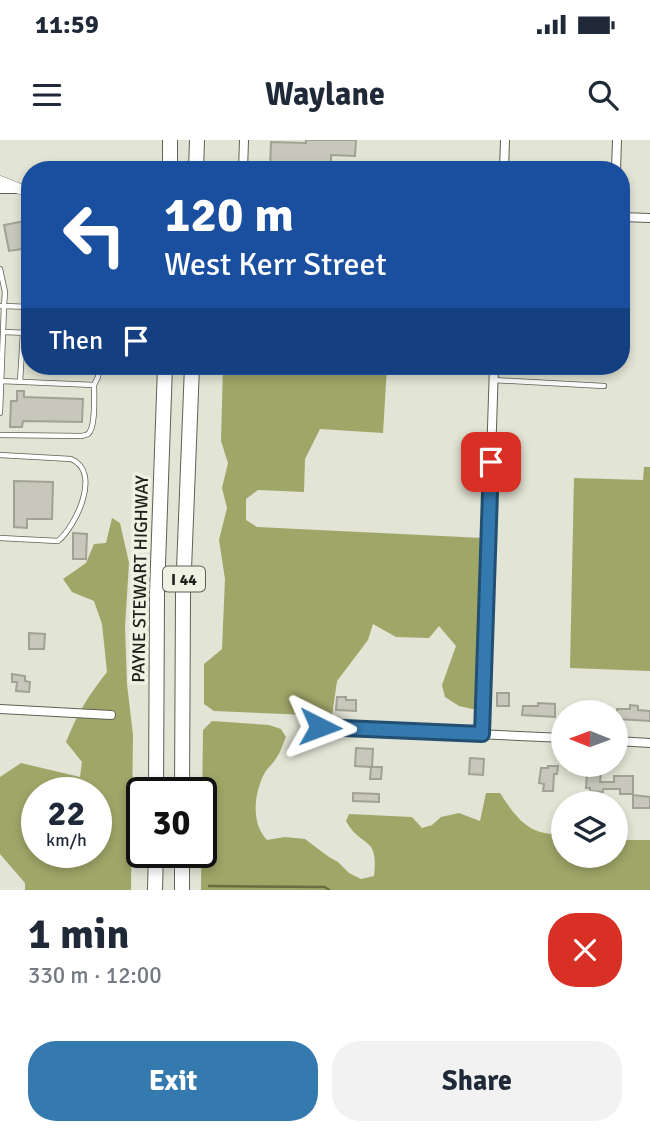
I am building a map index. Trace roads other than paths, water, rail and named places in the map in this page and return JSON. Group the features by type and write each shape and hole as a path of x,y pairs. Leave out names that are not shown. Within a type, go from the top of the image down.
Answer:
{"highway":[{"path":"170,140 170,161"},
{"path":"196,161 197,140"},
{"name":"PAYNE STEWART HIGHWAY","path":"156,777 157,593 165,375"},
{"name":"I 44","path":"182,777 183,595 192,375"},
{"path":"155,890 156,868"},
{"path":"182,868 182,887"}],"street":[{"path":"243,161 244,140"},
{"path":"504,161 505,140"},
{"path":"616,161 617,140"},
{"path":"0,181 21,188"},
{"path":"0,188 21,189"},
{"path":"630,217 650,218"},
{"path":"482,734 493,375"},
{"path":"0,709 111,715"},
{"path":"320,727 551,737"},
{"path":"628,742 650,743"}],"lane":[{"path":"0,270 5,292 2,306 4,332 0,413"},
{"path":"2,306 21,307"},
{"path":"4,332 21,333"},
{"path":"20,382 21,375"},
{"path":"0,435 88,435 93,416 94,385 99,375"},
{"path":"493,380 604,386"},
{"path":"1,381 94,385"},
{"path":"0,455 71,458 78,461 81,467 85,486 76,517 58,541 0,538"}],"waterway":[{"path":"209,886 325,887 329,890"}]}
